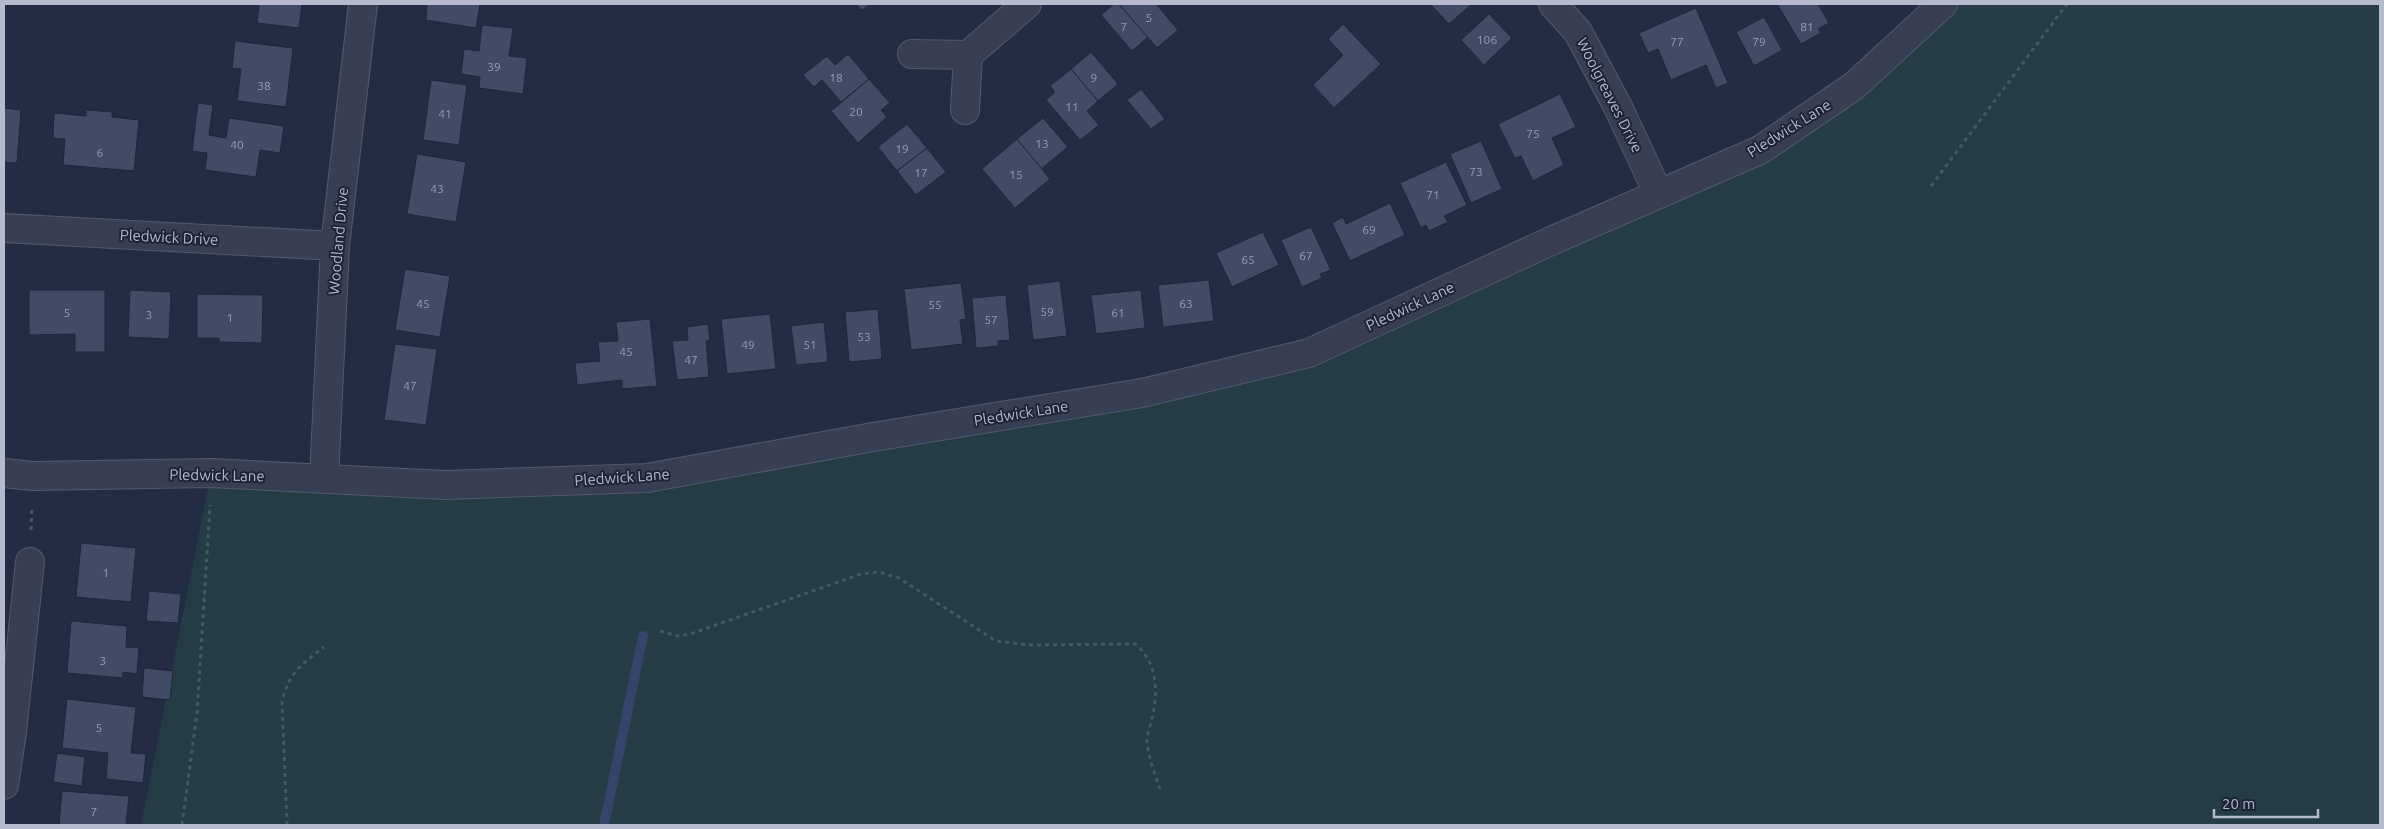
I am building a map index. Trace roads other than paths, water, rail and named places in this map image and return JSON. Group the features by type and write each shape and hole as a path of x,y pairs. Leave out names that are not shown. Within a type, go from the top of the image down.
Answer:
{"street":[{"name":"Woodland Drive","path":"324,479 335,246 363,4"},
{"path":"912,54 968,55 1027,4"},
{"name":"Woolgreaves Drive","path":"1553,4 1578,32 1619,109 1658,193"},
{"name":"Pledwick Lane","path":"4,472 32,476 212,473 445,485 647,478 873,437 1142,393 1309,353 1658,193 1760,150 1854,86 1943,4"},
{"path":"965,110 968,55"},
{"name":"Pledwick Drive","path":"4,228 335,246"},
{"path":"4,785 12,732 14,616 30,562"}],"waterway":[{"path":"604,825 643,636"}]}
